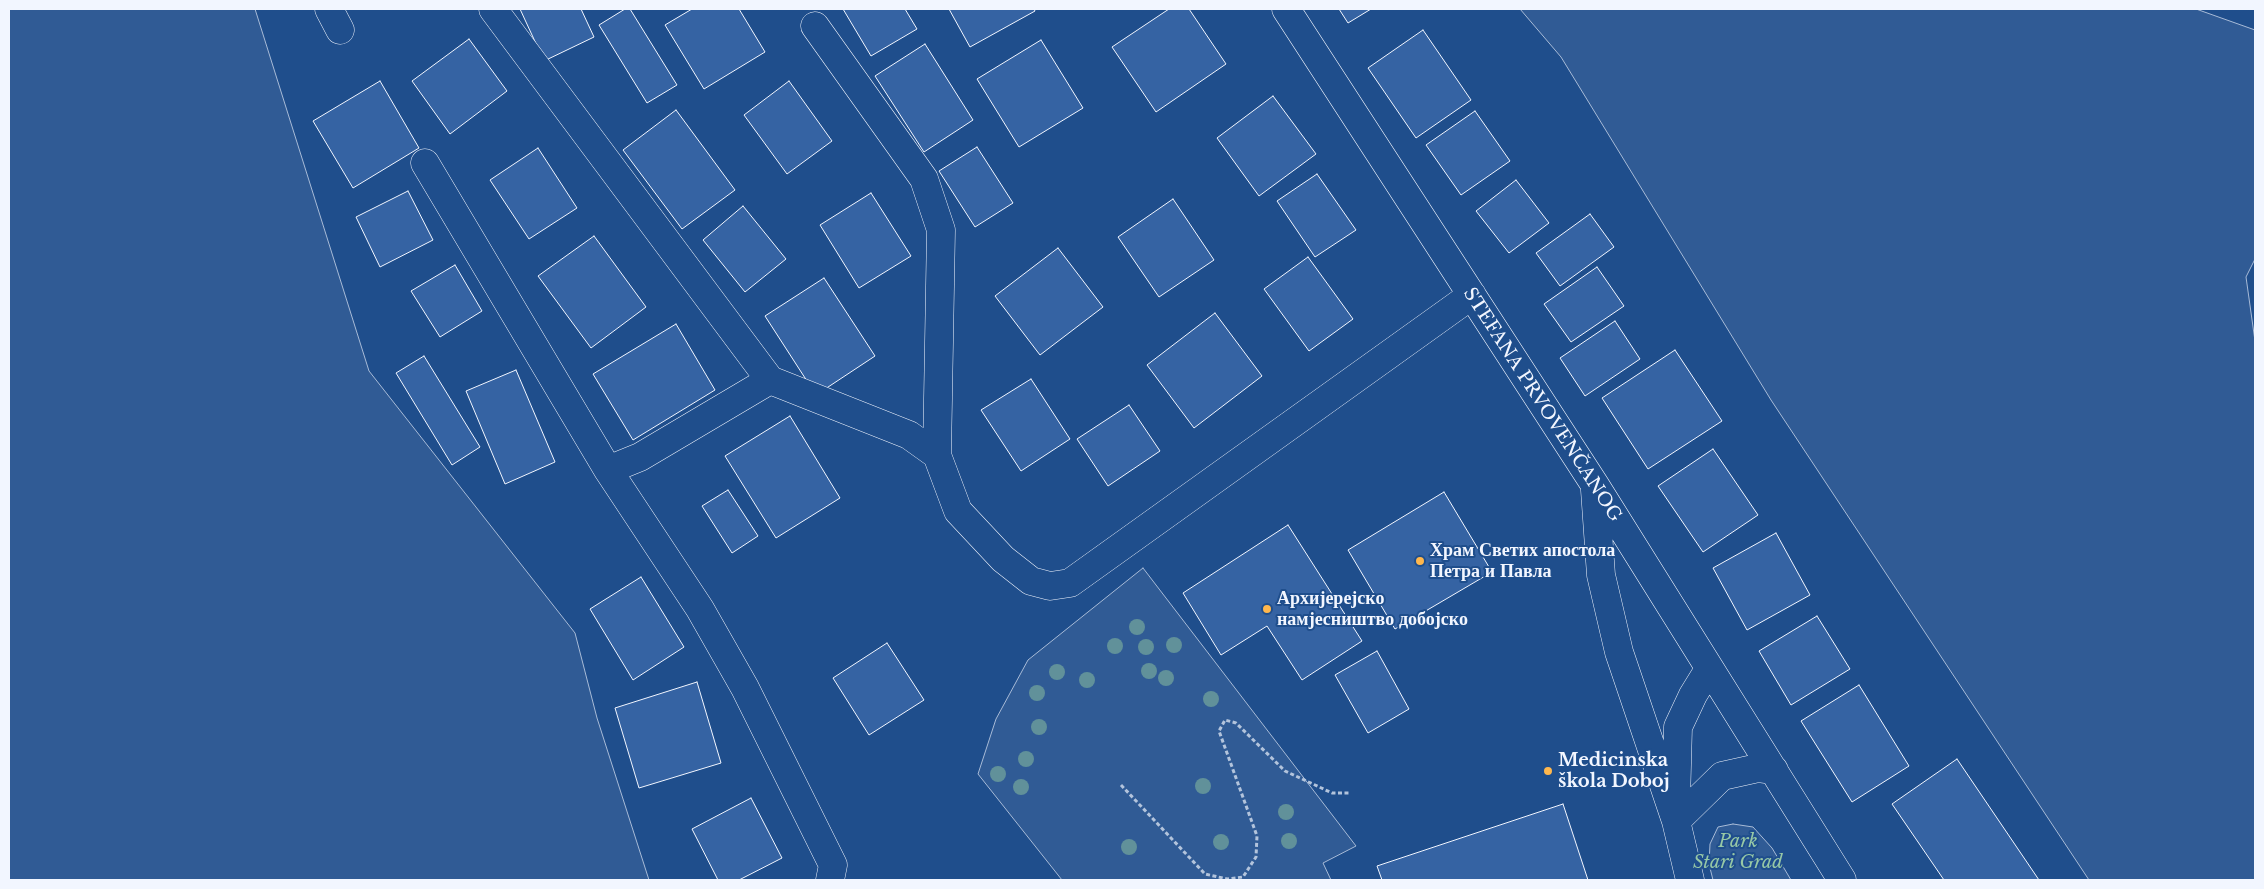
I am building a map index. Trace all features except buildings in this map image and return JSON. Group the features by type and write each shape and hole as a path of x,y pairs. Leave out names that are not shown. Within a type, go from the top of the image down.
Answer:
{"street":[{"path":"493,9 770,380 910,435 937,454"},
{"name":"STEFANA PRVOVENČANOG","path":"1286,9 1595,485 1842,880"},
{"path":"815,26 924,179 941,230 937,454 958,511 1003,558 1031,581 1050,586 1070,583 1472,295"},
{"path":"424,163 608,470 700,609 745,688 833,865 830,880"},
{"path":"608,470 640,458 770,380"},
{"path":"1595,485 1601,575 1619,652 1676,821 1690,880"},
{"path":"1676,821 1678,727 1693,695 1709,669"},
{"path":"1676,821 1722,776 1758,768 1774,770"}],"path":[{"path":"1121,785 1205,874 1227,879 1242,877 1256,857 1257,836 1219,731 1225,720 1236,723 1285,771 1332,794 1349,793"}],"shaded area":[{"path":"9,9 255,9 369,371 575,633 597,718 649,880 9,880"},
{"path":"1520,9 2196,9 2255,30 2255,259 2246,277 2255,341 2255,880 2089,880 1771,400 1561,57"},
{"path":"1143,568 1356,846 1323,863 1331,880 1062,880 978,774 996,719 1028,660"},
{"name":"Park Stari Grad","path":"1733,824 1753,827 1772,848 1791,880 1713,880 1709,864 1710,844 1718,827"}],"place":[{"name":"Храм Светих апостола Петра и Павла","path":"1420,561"},
{"name":"Архијерејско намјесништво добојско","path":"1267,609"},
{"name":"Medicinska škola Doboj","path":"1548,771"}]}
